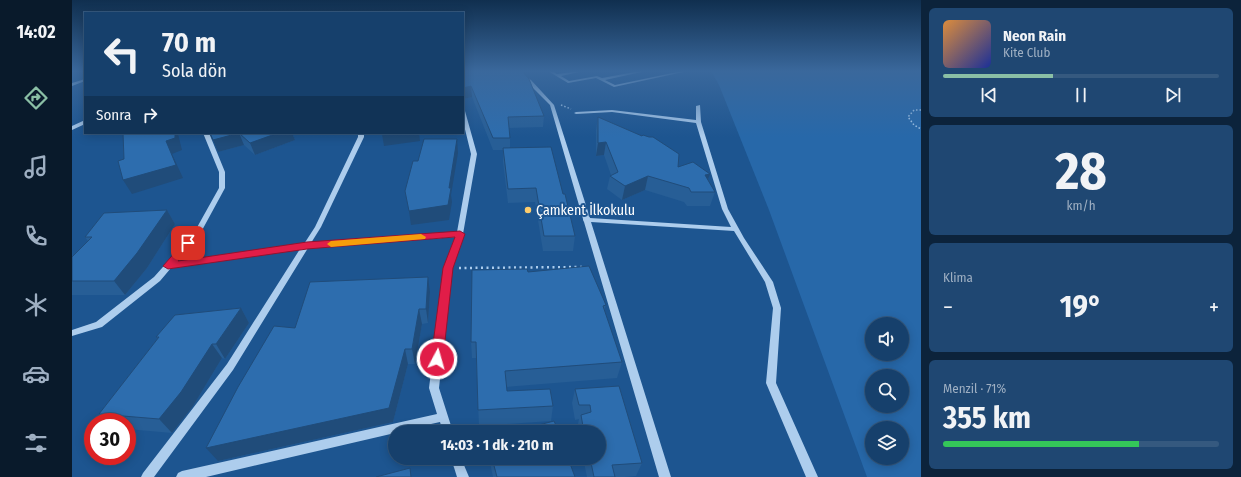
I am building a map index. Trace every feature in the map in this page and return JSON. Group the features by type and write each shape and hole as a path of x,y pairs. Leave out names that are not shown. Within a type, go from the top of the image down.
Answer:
{"street":[{"path":"540,93 552,106 665,477"},
{"path":"698,106 698,122 725,209 769,282 777,308 771,383 812,477"},
{"path":"576,113 612,111 698,122"},
{"path":"446,425 434,388 448,268 460,234 474,154 464,115"},
{"path":"72,128 84,122"},
{"path":"72,334 99,325 157,279 198,232 222,188 222,172 206,134"},
{"path":"147,477 230,367 307,246 318,227 361,137 361,134"},
{"path":"586,220 736,229"},
{"path":"168,266 307,246 460,234"},
{"path":"182,477 443,416"},
{"path":"458,465 462,477"}],"path":[{"path":"552,106 566,106 576,113"},
{"path":"921,110 914,110 908,117 914,125 921,128"},
{"path":"448,268 601,266"}],"shaded area":[{"path":"722,93 921,93 921,477 867,477 769,210"}],"building":[{"path":"474,93 535,93 544,116 508,117 510,138 493,138"},
{"path":"598,117 642,136 653,137 679,154 678,167 693,162 710,174 705,175 715,192 691,192 689,188 648,176 625,186 610,176 618,172 606,142 598,143"},
{"path":"123,134 175,134 175,138 166,141 176,165 123,180 118,161 124,159"},
{"path":"210,134 235,134 213,140"},
{"path":"240,134 275,134 250,143"},
{"path":"424,139 457,139 449,188 451,188 448,205 409,211 405,191 413,161 418,161"},
{"path":"551,147 563,194 565,194 575,236 544,236 536,188 508,189 503,148"},
{"path":"167,210 137,253 114,281 72,281 72,257 92,237 85,237 104,213"},
{"path":"589,266 606,305 603,306 622,362 505,371 507,391 550,389 553,406 478,410 476,342 471,342 472,270 527,269 528,272"},
{"path":"428,277 426,309 419,309 412,349 405,349 389,408 206,448 238,387 274,326 295,328 310,282"},
{"path":"241,308 216,344 212,344 181,392 159,419 136,417 136,413 100,413 159,337 156,337 175,315"},
{"path":"619,386 642,463 612,465 615,477 594,477 591,465 606,465 606,425 583,425 581,415 591,412 590,405 579,405 575,389"},
{"path":"554,421 556,425 539,425"},
{"path":"494,465 571,465 575,477 497,477"},
{"path":"410,468 411,477 376,477"}],"slow traffic":[{"path":"331,244 421,237"}],"place":[{"name":"Çamkent İlkokulu","path":"528,210"}],"route":[{"path":"188,243 168,266 307,246 460,234 448,268 437,359"}]}
